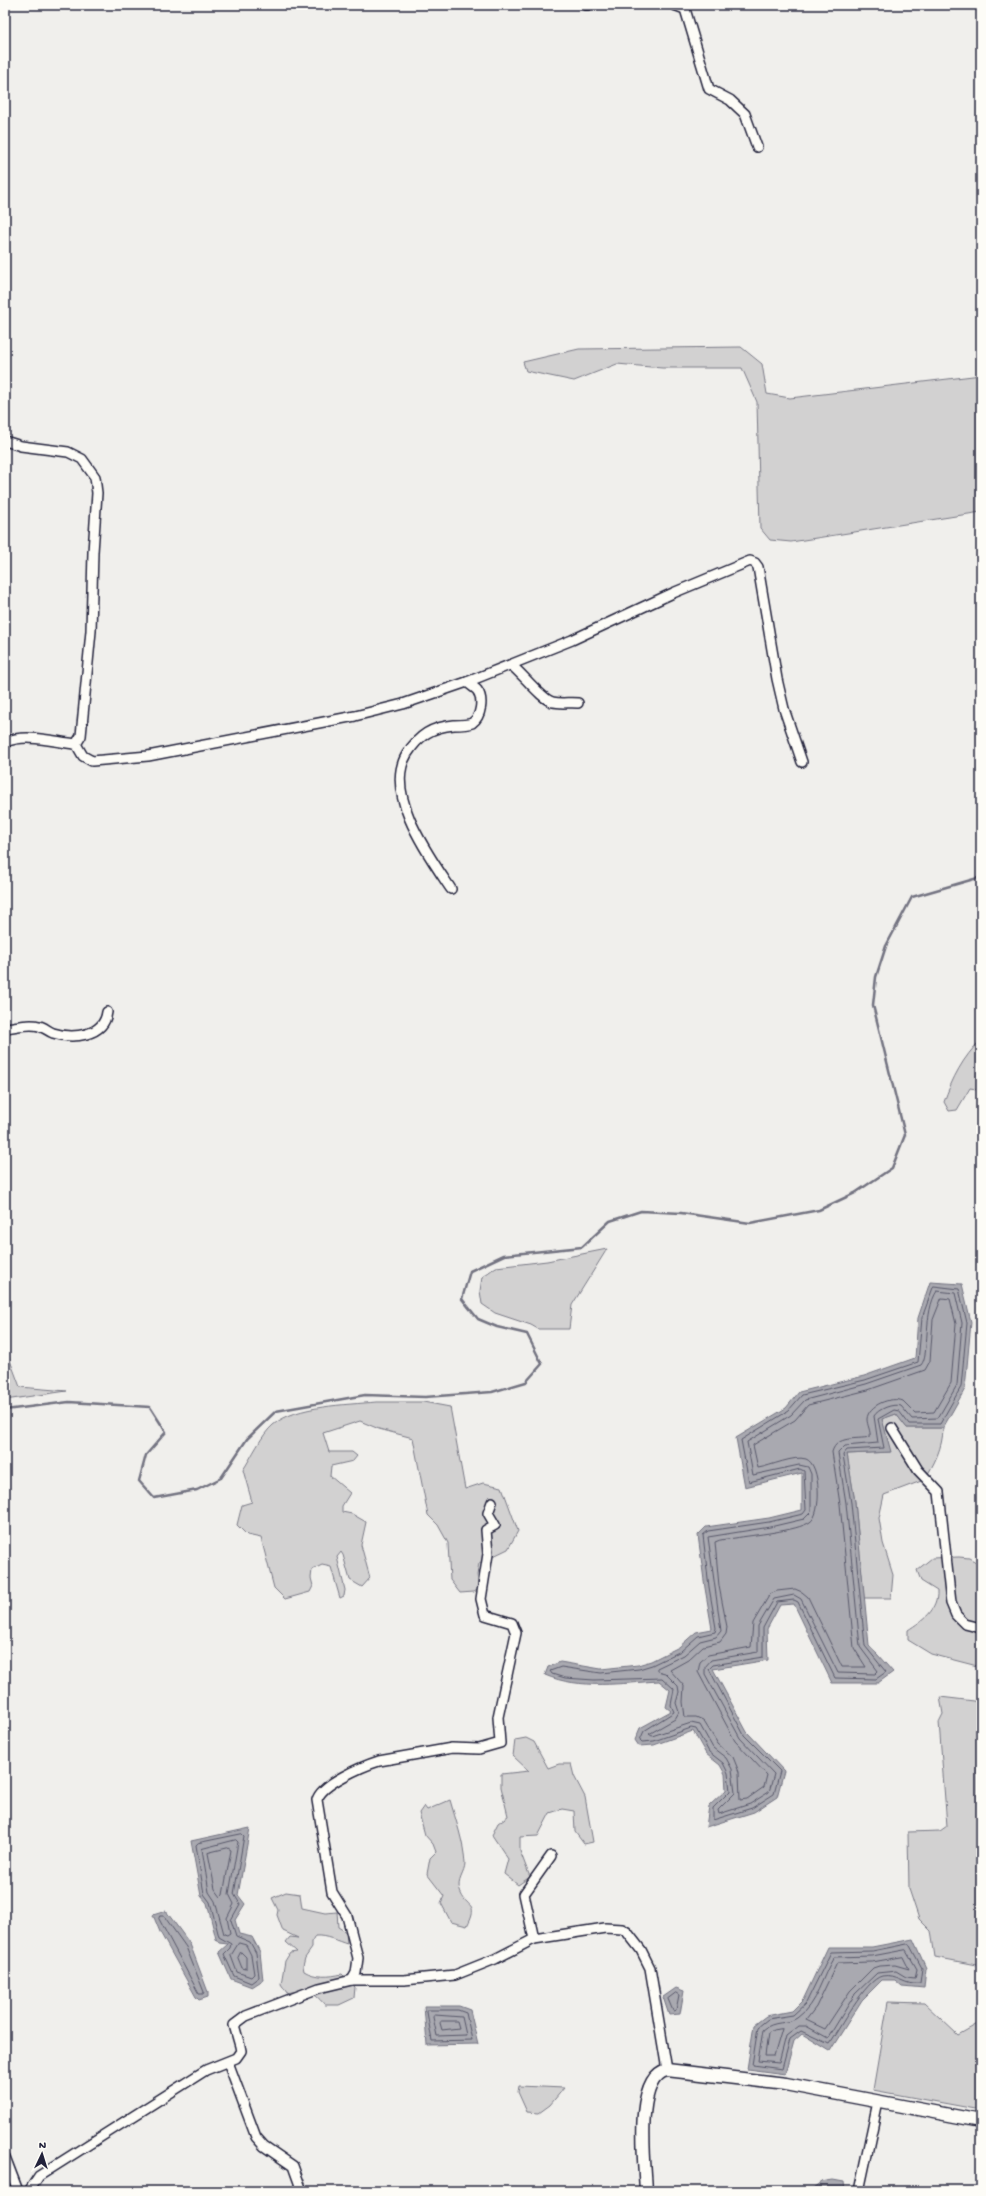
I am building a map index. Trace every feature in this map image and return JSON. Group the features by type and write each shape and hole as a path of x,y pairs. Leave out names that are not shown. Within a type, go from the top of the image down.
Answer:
{"street":[{"path":"674,5 683,7 687,14 710,89 730,100 746,114 757,147"},
{"path":"5,441 21,446 68,452 82,459 95,477 97,493 90,645 81,736 76,744"},
{"path":"5,746 6,742 12,739 23,738 76,744 84,756 92,761 148,756 384,709 467,682 511,665 572,640 673,593 750,561 755,563 758,567 777,680 784,709 802,762"},
{"path":"511,665 530,685 551,702 578,703"},
{"path":"451,889 421,844 407,810 399,775 407,753 425,733 438,726 471,724 478,717 481,706 480,697 478,691 467,682"},
{"path":"5,1028 40,1026 53,1033 81,1036 100,1026 105,1019 107,1012"},
{"path":"892,1428 906,1454 918,1470 939,1492 952,1607 965,1624 981,1628"},
{"path":"352,1980 356,1973 358,1958 347,1916 332,1892 317,1800 319,1793 325,1787 374,1762 452,1748 479,1750 500,1743 498,1717 516,1633 512,1623 485,1615 481,1604 488,1554 486,1530 495,1525 488,1513 492,1502"},
{"path":"534,1939 524,1894 551,1856"},
{"path":"29,2191 39,2176 206,2070 236,2058 240,2051 234,2029 236,2022 246,2016 311,1991 352,1980 404,1980 455,1975 495,1959 534,1939 605,1928 622,1929 627,1932 641,1950 650,1968 667,2070"},
{"path":"228,2062 256,2137 264,2146 293,2166 302,2191"},
{"path":"646,2191 644,2113 647,2092 655,2076 659,2072 667,2070 786,2084 981,2121"},
{"path":"859,2191 878,2102"},
{"path":"5,2157 18,2191"}],"shaded area":[{"path":"741,347 762,364 767,394 790,398 981,375 981,512 791,542 770,540 760,528 757,402 742,368 662,368 617,364 574,381 526,371 523,362 579,349"},
{"path":"981,1040 981,1097 976,1089 970,1088 957,1110 949,1111 944,1102 951,1085 963,1061"},
{"path":"607,1249 572,1305 569,1329 538,1329 531,1325 495,1313 482,1304 480,1291 482,1277 496,1267 547,1261"},
{"path":"5,1352 8,1355 20,1387 67,1391 5,1400"},
{"path":"376,1402 423,1402 450,1407 465,1489 483,1483 502,1487 518,1531 508,1549 479,1563 477,1575 479,1589 474,1592 460,1593 450,1580 448,1543 438,1525 428,1515 413,1438 379,1429 360,1421 323,1433 329,1452 352,1452 357,1456 353,1461 331,1466 330,1476 350,1493 342,1506 342,1512 352,1514 366,1522 361,1545 370,1578 362,1587 350,1580 341,1552 337,1557 345,1590 344,1596 340,1598 331,1567 322,1565 312,1570 311,1578 313,1586 310,1592 285,1599 274,1588 261,1538 247,1535 237,1525 242,1505 252,1502 243,1470 265,1434 273,1425 283,1418 295,1413 322,1407"},
{"path":"896,1414 907,1428 943,1428 943,1435 940,1449 924,1480 884,1495 879,1518 883,1543 893,1575 891,1598 864,1598 855,1502 847,1454 890,1452 882,1419"},
{"path":"932,1558 969,1558 981,1565 981,1667 931,1654 908,1640 908,1630 924,1619 932,1609 937,1598 937,1591 921,1581 917,1570"},
{"path":"940,1697 974,1701 981,1704 981,1966 935,1957 931,1931 919,1919 909,1889 908,1832 940,1831 947,1826 939,1722 943,1714"},
{"path":"526,1738 534,1742 548,1768 559,1764 571,1764 574,1776 585,1797 593,1842 584,1844 575,1832 574,1811 562,1809 550,1813 538,1836 520,1837 520,1851 530,1877 518,1885 504,1874 508,1859 492,1835 498,1823 508,1816 501,1787 501,1774 529,1771 513,1756 515,1740"},
{"path":"450,1800 463,1848 465,1864 459,1887 465,1901 471,1906 472,1909 471,1918 467,1926 451,1922 441,1903 444,1896 427,1874 430,1858 436,1852 433,1844 425,1835 419,1813 424,1806 427,1810"},
{"path":"286,1892 300,1894 302,1908 325,1913 337,1912 338,1927 346,1932 347,1944 327,1937 315,1936 312,1942 312,1948 305,1958 303,1966 304,1971 313,1975 333,1976 342,1974 355,1987 354,1998 339,2005 325,2005 316,1996 308,1992 299,1991 287,1993 281,1984 285,1961 290,1953 297,1952 286,1942 290,1937 298,1938 283,1931 277,1915 278,1910 272,1898"},
{"path":"888,2002 924,2003 958,2035 981,2022 981,2110 873,2090"},
{"path":"519,2086 564,2088 550,2105 539,2113 527,2112 518,2092"}],"water":[{"path":"930,1282 962,1284 971,1322 965,1389 943,1428 907,1428 896,1414 882,1419 891,1452 847,1454 855,1502 869,1645 893,1672 878,1683 832,1683 794,1604 780,1605 767,1629 768,1660 713,1669 747,1732 784,1771 777,1797 754,1812 706,1827 709,1806 726,1790 725,1774 720,1765 706,1754 693,1731 654,1745 639,1746 635,1740 640,1728 671,1711 666,1707 670,1690 659,1681 616,1684 572,1683 545,1675 548,1667 560,1662 601,1669 638,1665 651,1661 679,1647 696,1632 712,1629 698,1535 706,1527 769,1518 802,1510 802,1473 745,1487 736,1438 786,1408 799,1392 864,1376 915,1358 918,1318"},
{"path":"250,1828 238,1895 245,1904 235,1920 239,1934 252,1937 260,1952 263,1980 252,1987 231,1979 219,1952 228,1944 219,1943 216,1939 207,1903 201,1896 191,1841"},
{"path":"166,1911 190,1944 208,1992 208,1997 199,2000 196,1997 160,1932 153,1915"},
{"path":"913,1939 926,1968 924,1988 902,1986 895,1980 882,1980 862,2000 830,2051 802,2034 794,2041 785,2074 747,2069 754,2025 766,2016 792,2011 803,2000 828,1947 872,1947"},
{"path":"676,1988 684,1991 680,2014 669,2015 663,1997"},
{"path":"424,2006 459,2006 470,2010 478,2044 427,2045"},
{"path":"833,2180 844,2182 845,2191 809,2191 821,2182"}],"waterway":[{"path":"5,1410 69,1402 150,1407 166,1432 146,1455 139,1481 154,1498 197,1490 221,1478 247,1439 276,1411 365,1395 425,1397 492,1392 526,1382 542,1364 527,1334 497,1327 478,1319 462,1299 470,1271 504,1255 582,1247 610,1221 641,1211 681,1213 750,1223 819,1210 855,1193 892,1168 905,1135 873,1005 876,977 886,946 912,897 981,877"}]}
